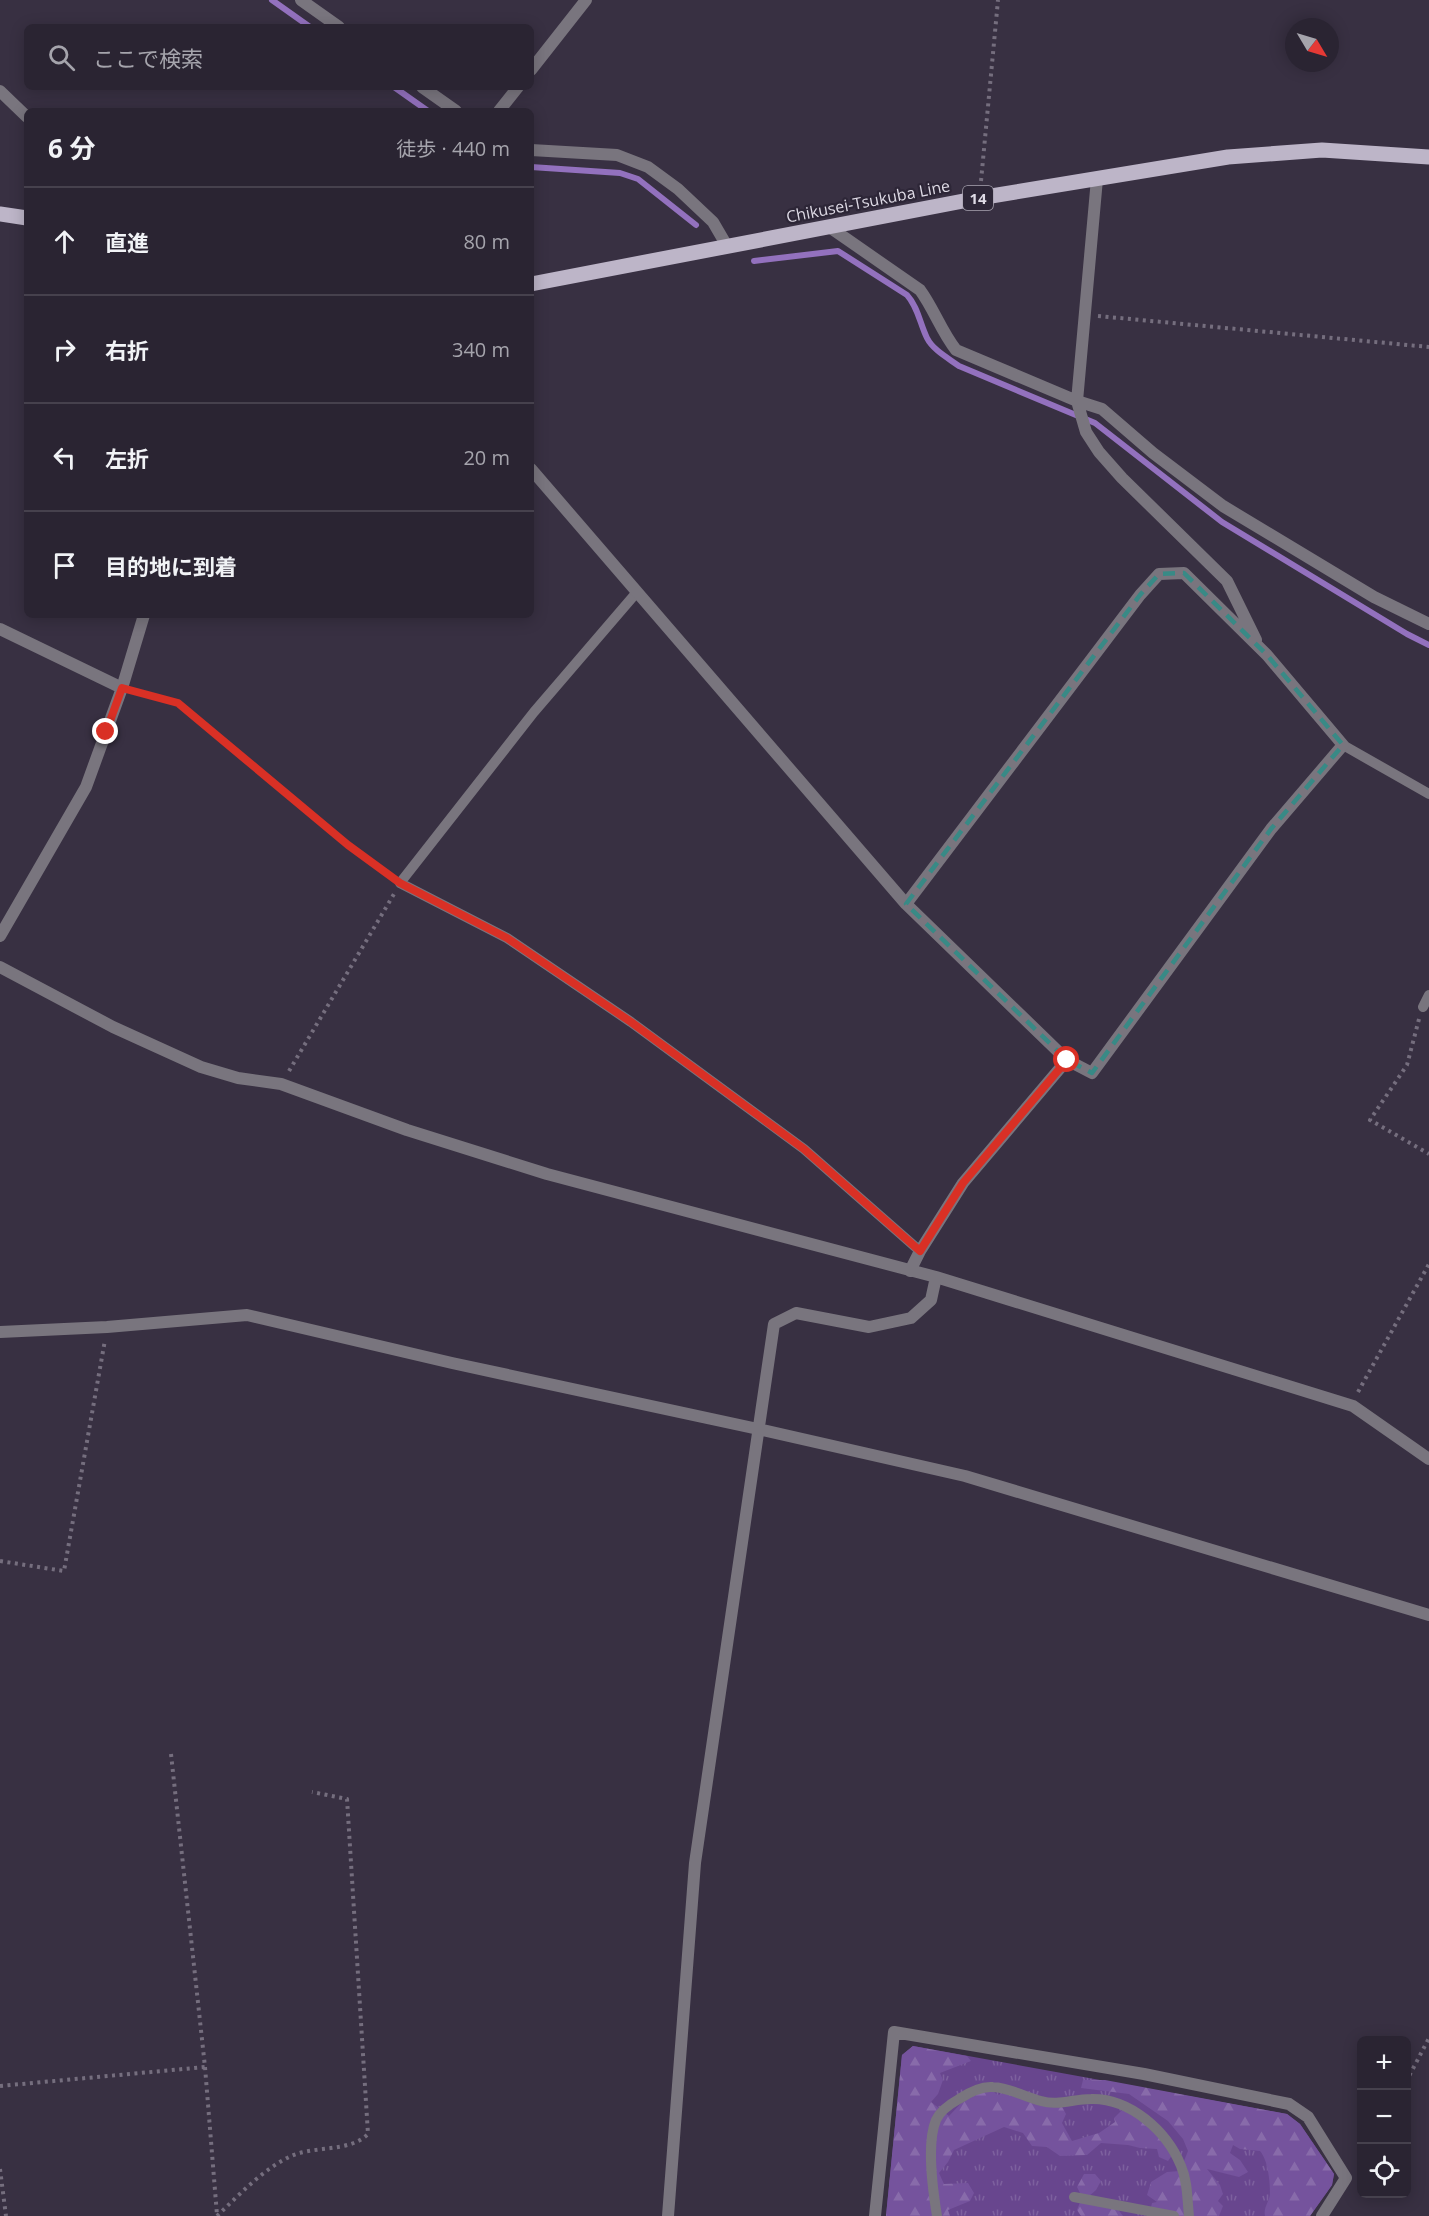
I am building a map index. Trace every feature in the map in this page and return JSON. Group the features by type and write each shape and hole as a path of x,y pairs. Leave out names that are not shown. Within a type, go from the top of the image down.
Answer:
{"main road":[{"name":"Chikusei-Tsukuba Line","path":"534,283 979,198 1228,157 1322,150 1429,157"},
{"path":"0,214 24,218"}],"street":[{"path":"301,0 335,24"},
{"path":"534,66 586,0"},
{"path":"426,90 452,108"},
{"path":"501,108 516,90"},
{"path":"0,91 24,114"},
{"path":"534,150 617,155 648,167 678,189 713,222 727,246"},
{"path":"1096,179 1077,401 1086,432 1099,452 1122,478 1227,581 1260,649"},
{"path":"828,226 920,290 930,304 946,337 956,350 1077,401 1102,409 1154,453 1223,506 1374,597 1429,624"},
{"path":"534,472 906,904 1067,1060 1092,1073 1271,829 1343,745 1260,649 1184,573 1159,574 1140,595 906,904"},
{"path":"0,936 86,787 122,688 143,618"},
{"path":"0,629 122,688"},
{"path":"0,967 113,1027 201,1067 238,1078 281,1084 407,1130 548,1174 936,1277 1353,1406 1429,1459"},
{"path":"910,1271 963,1183 1067,1060"},
{"path":"668,2216 695,1863 774,1324 796,1313 869,1327 911,1318 931,1300 936,1277"},
{"path":"0,1332 107,1327 247,1315 452,1363 758,1428 965,1476 1429,1615"},
{"path":"875,2216 894,2032 1144,2074 1289,2104 1308,2117 1346,2178 1322,2216"}],"lane":[{"path":"637,592 534,712 400,883 507,938 631,1022 804,1149 920,1251"},
{"path":"1343,745 1429,795"},
{"path":"1423,1007 1429,995"},
{"path":"937,2216 931,2169 933,2130 936,2119 947,2106 967,2093 989,2086 1011,2089 1041,2101 1064,2103 1089,2099 1112,2100 1137,2112 1161,2134 1181,2166 1187,2190 1189,2216"},
{"path":"1074,2197 1174,2216"}],"path":[{"path":"979,198 998,0"},
{"path":"1083,314 1429,347"},
{"path":"122,688 178,703 348,845 400,883 281,1084"},
{"path":"1423,1007 1407,1065 1370,1120 1429,1154"},
{"path":"1353,1406 1360,1386 1429,1264"},
{"path":"0,1561 64,1571 107,1327"},
{"path":"171,1754 205,2067 217,2216"},
{"path":"217,2216 260,2176 290,2157 348,2144 368,2134 347,1799 312,1792"},
{"path":"1411,2074 1429,2038"},
{"path":"0,2086 205,2067"},
{"path":"0,2169 6,2216"}],"highlighted area":[{"path":"1184,573 1267,655 1343,745 1271,829 1092,1073 1067,1060 906,904 1140,595 1159,574"}],"green space":[{"path":"913,2046 1287,2114 1300,2124 1334,2174 1332,2185 1310,2216 886,2216 902,2055"},
{"path":"913,2046 967,2056 971,2061 940,2073 943,2080 938,2094 931,2102 949,2116 968,2096 989,2089 998,2095 1021,2089 1042,2100 1057,2098 1066,2114 1062,2123 1072,2141 1099,2133 1115,2122 1114,2118 1128,2104 1175,2151 1168,2161 1159,2157 1157,2149 1101,2143 1087,2155 1060,2156 1047,2147 1032,2146 1023,2133 1004,2127 954,2150 939,2173 944,2184 968,2183 974,2193 970,2201 948,2210 950,2216 886,2216 902,2055"},
{"path":"1083,2080 1105,2080 1287,2114 1300,2124 1334,2174 1332,2185 1310,2216 1265,2216 1270,2193 1265,2160 1260,2151 1240,2149 1233,2145 1230,2153 1240,2160 1248,2172 1239,2177 1207,2169 1220,2185 1223,2194 1218,2201 1223,2206 1219,2216 1149,2216 1152,2203 1157,2202 1147,2195 1151,2182 1167,2172 1180,2171 1188,2151 1183,2139 1168,2121 1129,2094 1081,2088"},
{"path":"1084,2174 1095,2174 1101,2181 1088,2197 1117,2208 1123,2216 1081,2216 1077,2210 1082,2197 1077,2187"}],"waterway":[{"path":"272,0 306,24"},
{"path":"398,90 424,108"},
{"path":"534,167 620,173 638,179 696,225"},
{"path":"754,261 838,251 907,295 914,305 930,342 941,354 959,366 1095,423 1222,522 1429,645"}],"route":[{"path":"106,732 122,688 178,703 348,845 400,883 507,938 631,1022 804,1149 920,1251 963,1183 1067,1060"}]}
